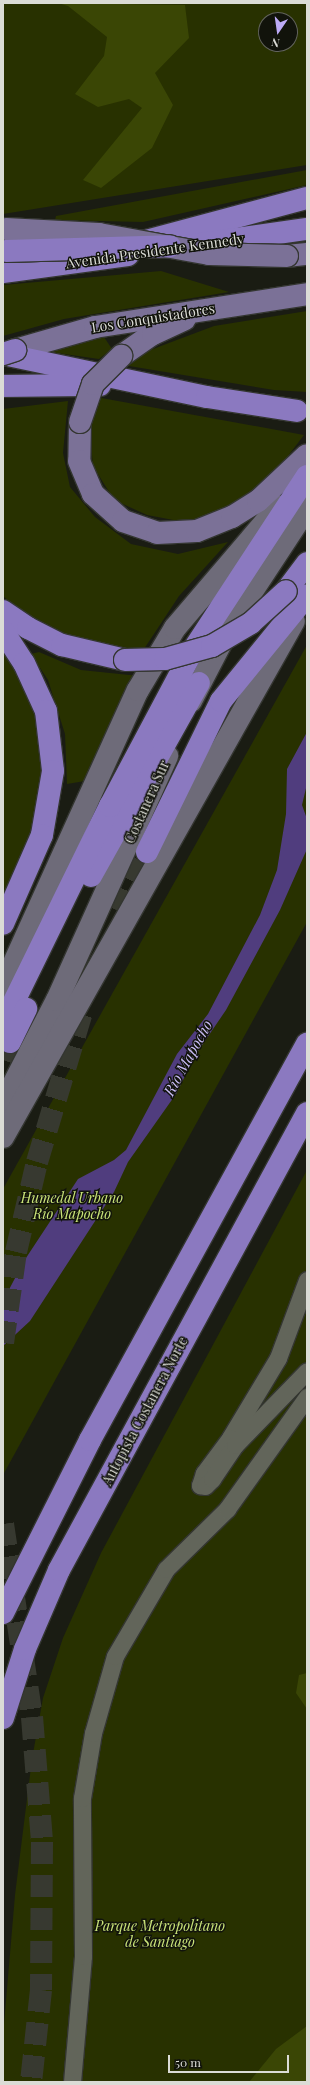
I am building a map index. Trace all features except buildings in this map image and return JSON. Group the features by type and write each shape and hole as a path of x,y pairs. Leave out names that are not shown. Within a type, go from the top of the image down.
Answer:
{"highway":[{"path":"51,266 307,198"},
{"name":"Avenida Presidente Kennedy","path":"4,258 51,266 307,229"},
{"path":"4,258 170,246"},
{"path":"6,353 207,397"},
{"path":"3,386 85,384 207,397 297,411"},
{"path":"7,1033 110,806 193,650 307,475"},
{"path":"3,611 28,628 62,645 125,660 165,659 212,646 251,623 286,591 307,563"},
{"path":"147,852 221,701 307,595"},
{"path":"3,630 24,663 46,711 53,771 42,835 3,924"},
{"path":"7,1033 93,872 199,683"},
{"path":"3,1613 86,1447 307,1043"},
{"name":"Autopista Costanera Norte","path":"3,1718 25,1649 59,1570 307,1113"}],"main road":[{"path":"4,229 99,234 235,256 297,255"},
{"name":"Los Conquistadores","path":"6,353 71,332 307,294"},
{"path":"216,308 170,325 121,356 93,384 80,422 79,461 93,494 119,519 156,533 197,531 232,517 267,494 307,455"},
{"path":"3,987 121,725 158,657 204,590 307,475"},
{"name":"Costanera Sur","path":"3,1104 57,1000 199,683 257,580 307,508"},
{"path":"3,1137 307,598"}],"street":[{"path":"307,1280 278,1358 230,1438 204,1473 200,1485 205,1486 235,1445 307,1371"},
{"path":"72,2082 83,1956 82,1798 93,1733 116,1656 166,1569 227,1509 307,1397"}],"green space":[{"path":"3,3 307,3 307,165 3,214"},
{"path":"58,3 185,5 189,38 155,73 173,105 152,148 101,188 83,180 142,108 129,99 98,107 75,94 104,56 107,37 68,6"},
{"path":"307,170 307,185 143,222 55,220 56,216"},
{"path":"161,271 229,292 64,319 3,336 3,285"},
{"path":"307,311 307,392 274,390 123,365 129,358 214,326"},
{"path":"104,337 112,349 99,359 50,352"},
{"path":"96,397 304,435 266,485 229,511 184,522 147,515 114,500 93,466 89,423"},
{"path":"68,401 63,453 70,487 95,517 131,544 178,554 228,542 179,596 144,649 121,650 68,635 18,609 3,596 3,409"},
{"name":"Humedal Urbano Río Mapocho","path":"307,645 307,922 3,1475 3,1189"},
{"path":"3,647 41,718 44,807 3,912"},
{"path":"39,652 81,670 139,676 91,780 67,784 65,734 48,680 31,654"},
{"name":"Parque Metropolitano de Santiago","path":"307,1170 307,2082 3,2082 3,2036 15,1895 32,1759 43,1698 63,1638 101,1553"},
{"path":"307,1673 307,1709 296,1693 299,1675"},
{"path":"307,2026 307,2082 249,2082 276,2049"}],"water":[{"name":"Río Mapocho","path":"307,732 307,784 302,805 307,819 307,849 280,910 226,1010 196,1054 176,1094 128,1162 114,1192 30,1321 3,1346 3,1301 24,1261 78,1179 114,1160 126,1150 177,1054 208,1014 260,915 277,870 286,814 287,769"}],"tunnel":[{"path":"121,912 147,852"},
{"path":"3,1343 16,1252 37,1162 84,1005"},
{"path":"3,1060 10,1042"},
{"path":"3,1524 32,1717 42,1842 41,1990 31,2082"}]}
